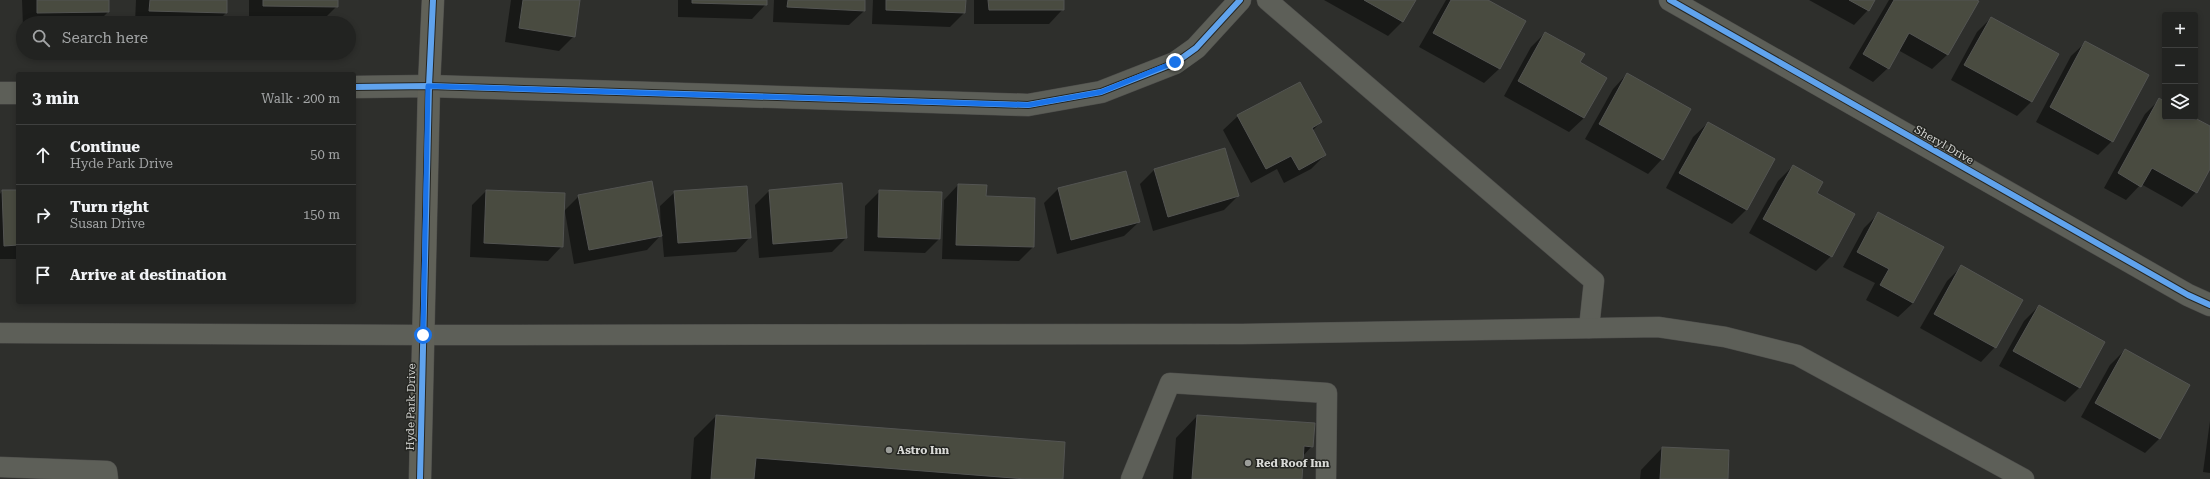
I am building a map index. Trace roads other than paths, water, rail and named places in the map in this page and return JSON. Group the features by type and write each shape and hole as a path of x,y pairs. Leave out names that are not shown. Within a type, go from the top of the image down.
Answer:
{"street":[{"name":"Hyde Park Drive","path":"420,479 428,86 433,0"},
{"path":"356,87 428,86 1028,105 1101,92 1175,62 1196,48 1240,0"},
{"name":"Sheryl Drive","path":"1670,0 2188,295 2210,304"},
{"path":"0,93 16,93"}],"lane":[{"path":"1267,0 1594,281 1589,328"},
{"path":"0,333 423,335 1242,334 1658,326 1725,337 1797,355 2024,479"},
{"path":"1130,479 1170,383 1326,394 1326,479"},
{"path":"0,467 107,470 108,479"}],"place":[{"name":"Astro Inn","path":"889,450"},
{"name":"Red Roof Inn","path":"1248,463"}]}
